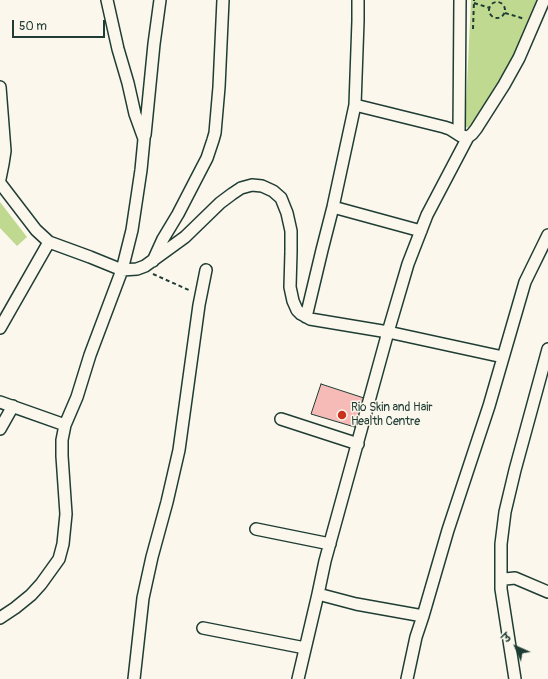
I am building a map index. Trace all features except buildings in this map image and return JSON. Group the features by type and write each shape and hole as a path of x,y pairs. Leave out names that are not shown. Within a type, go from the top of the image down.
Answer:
{"street":[{"path":"107,0 135,114 144,139"},
{"path":"0,618 31,595 41,584 59,559 63,544 66,514 62,440 65,425 77,397 90,355 122,270 132,230 141,170 160,0"},
{"path":"149,264 178,214 207,158 215,133 219,87 223,0"},
{"path":"306,317 333,207 355,105 358,0"},
{"path":"298,679 330,544 408,264 427,215 463,135 460,0"},
{"path":"355,105 444,127 463,135 472,134 504,85 519,58 544,0"},
{"path":"0,87 5,151 4,164 0,179"},
{"path":"0,183 36,230 49,242 122,270 137,269 149,264 184,237 220,203 241,188 252,185 262,186 273,191 281,198 287,212 291,231 289,281 291,295 297,310 301,314 310,319 388,332 503,357"},
{"path":"333,207 421,231"},
{"path":"406,678 416,637 448,530 489,406 525,282 548,235"},
{"path":"0,328 49,242"},
{"path":"134,679 143,598 179,450 201,295 206,270"},
{"path":"514,679 501,589 501,544 505,512 515,470 546,364 548,349"},
{"path":"0,402 65,425"},
{"path":"0,429 13,406"},
{"path":"281,419 358,444"},
{"path":"256,529 330,544"},
{"path":"501,582 505,579 515,578 548,592"},
{"path":"318,594 356,604 423,616"},
{"path":"203,628 305,648"}],"path":[{"path":"472,34 474,2 490,8"},
{"path":"490,8 496,3 501,3 505,9 505,13"},
{"path":"490,8 490,12 495,18 500,18 505,13"},
{"path":"505,13 526,19"},
{"path":"149,264 149,272 201,295"}],"green space":[{"path":"471,0 538,0 517,54 471,128 465,127"},
{"path":"0,202 27,237 17,246 0,228"}],"place":[{"name":"Rio Skin and Hair Health Centre","path":"342,415"}]}
